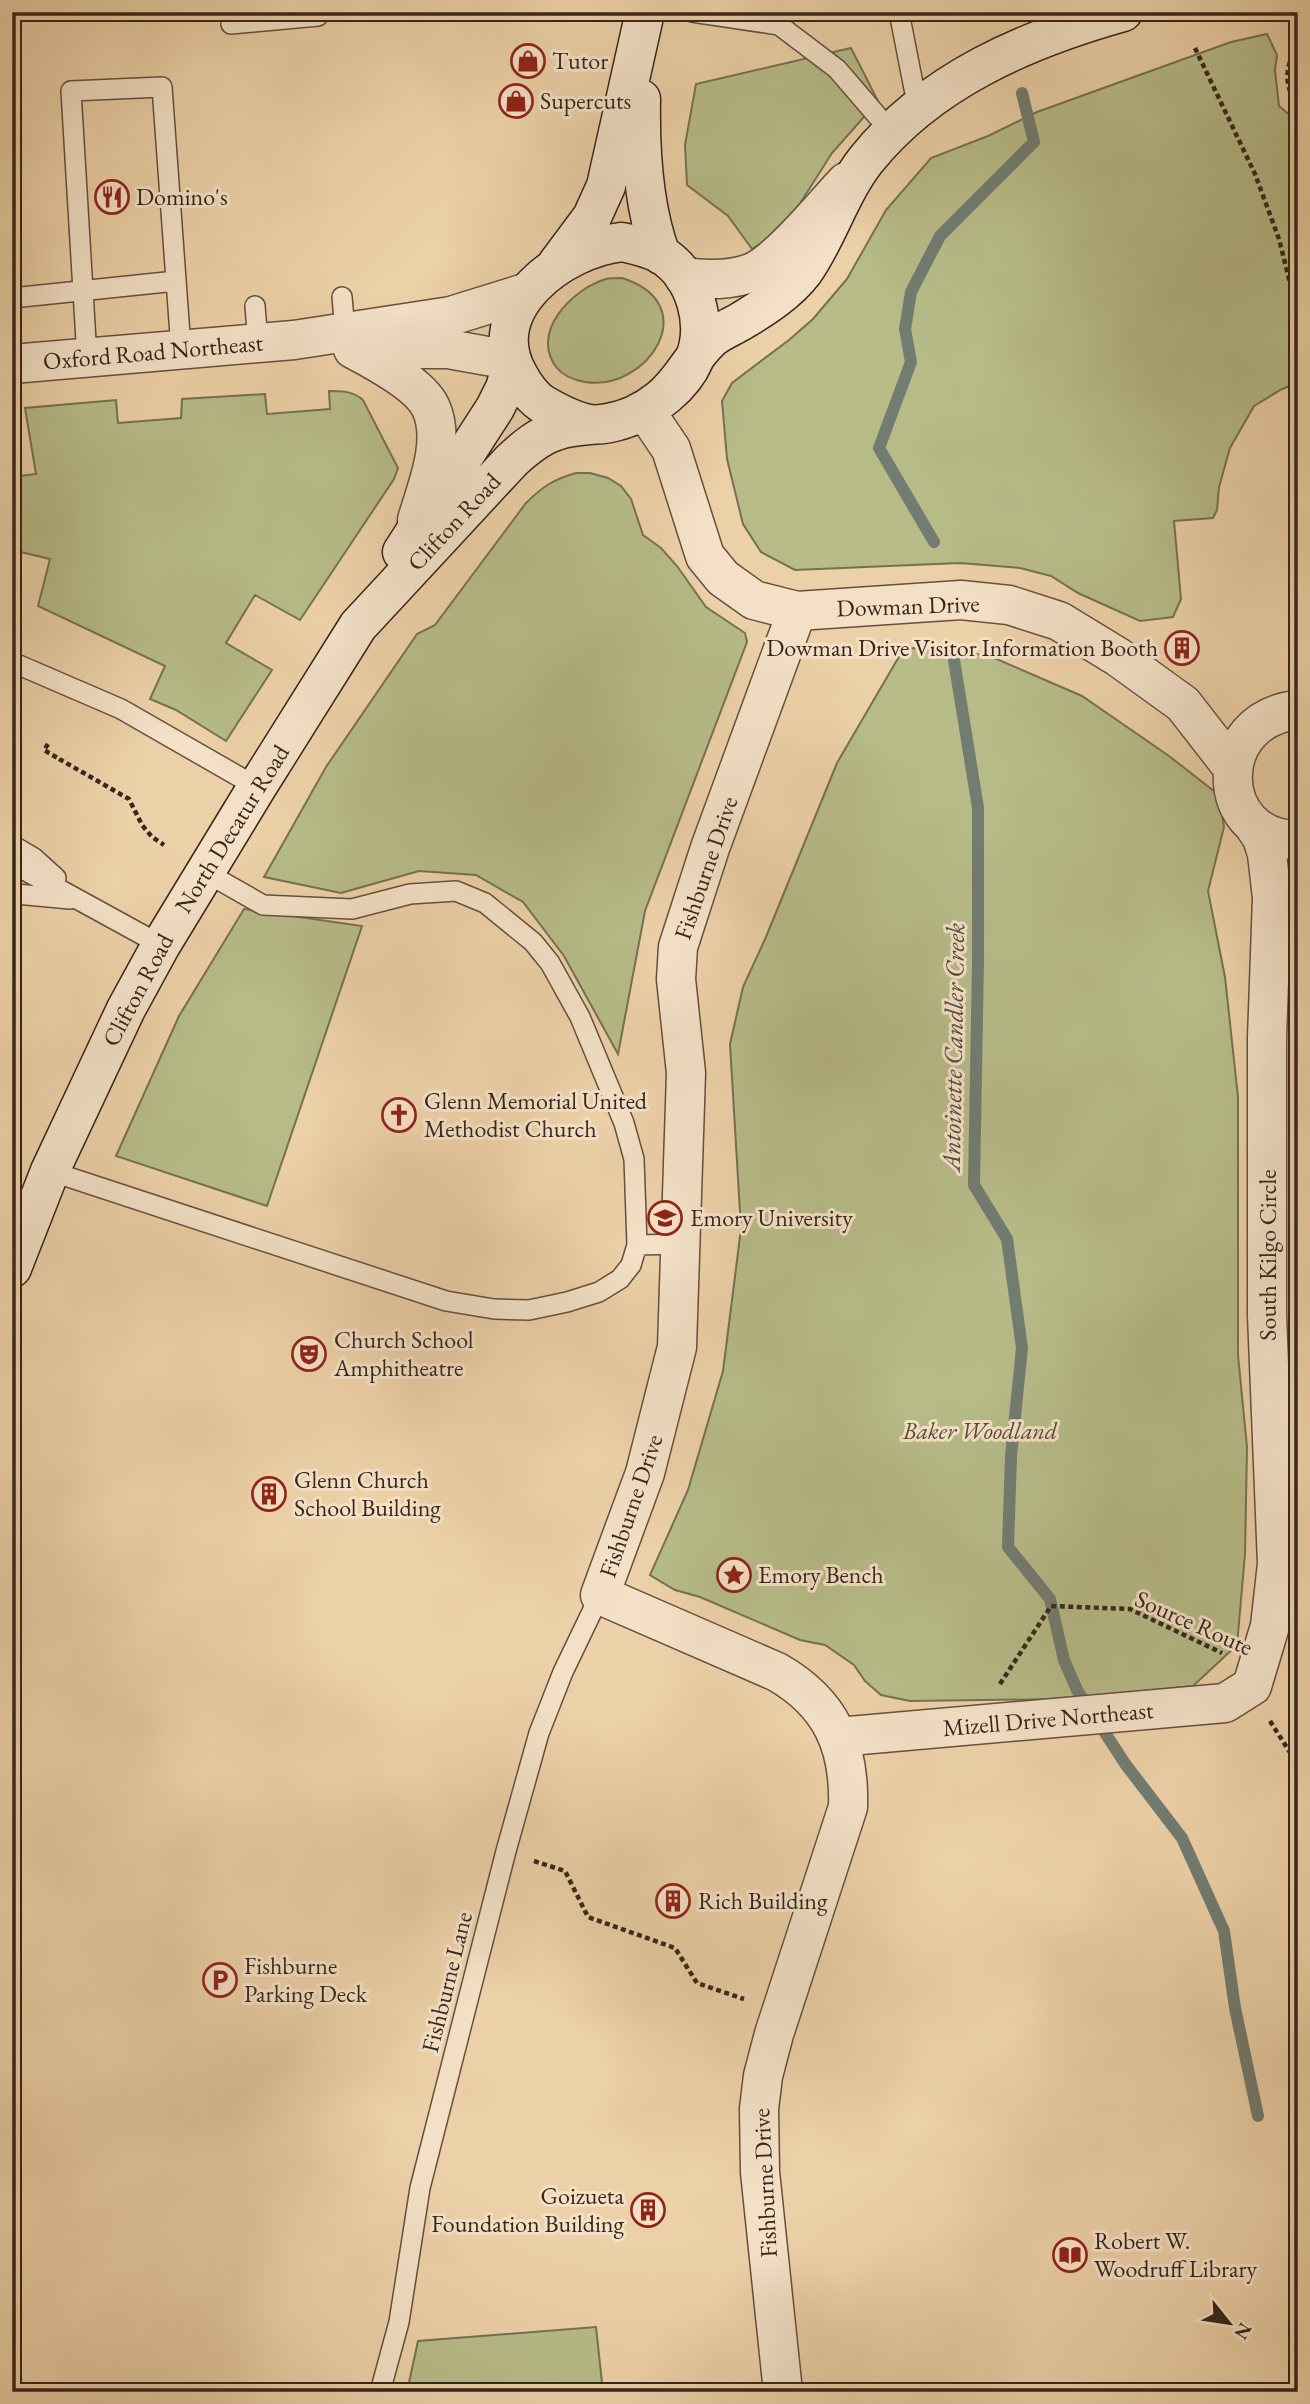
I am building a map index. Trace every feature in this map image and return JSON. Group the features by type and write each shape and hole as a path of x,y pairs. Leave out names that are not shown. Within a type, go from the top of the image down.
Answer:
{"street":[{"path":"555,266 577,254 606,244 622,242 641,246 673,266 705,279 728,279 755,271 783,249 905,121 947,86 999,57 1073,26 1123,12"},
{"path":"257,787 358,626 392,566 495,408 505,388 511,362 511,326 517,309 528,292 555,266 592,217 606,186 643,20"},
{"path":"643,20 640,137 654,235 694,295 699,312 700,333 694,359"},
{"path":"694,359 719,332 772,302 804,270 866,161"},
{"name":"Oxford Road Northeast","path":"12,364 181,349 269,330 452,316 528,292"},
{"path":"346,326 380,363 407,381 431,406 437,435 431,472 413,535"},
{"name":"Oxford Road Northeast","path":"346,326 511,362"},
{"name":"Clifton Road","path":"358,626 503,470 531,444 554,431 607,424 639,414 673,388 694,359"},
{"path":"511,362 530,393 540,402 564,415 591,424"},
{"name":"Dowman Drive","path":"639,414 652,421 671,449 705,556 723,578 754,600 797,611 961,600 1009,605 1059,621 1118,657 1183,704 1233,767"},
{"name":"Fishburne Drive","path":"783,2392 760,2172 763,2076 848,1807 849,1777 838,1737 814,1699 798,1684 777,1672 600,1595 645,1473 677,1347 686,1073 676,979 678,947 710,848 797,611"},
{"path":"1298,710 1273,715 1252,728 1236,751 1233,767 1234,791 1238,803 1252,823 1276,837 1298,843"},
{"name":"North Decatur Road","path":"205,872 257,787"},
{"name":"South Kilgo Circle","path":"1245,1686 1269,1626 1277,1564 1267,1302 1267,1052 1272,898 1262,838 1252,823"},
{"name":"South Kilgo Circle","path":"1272,898 1287,857 1298,843"},
{"name":"Clifton Road","path":"12,1268 50,1171 89,1083 161,945 205,872"},
{"name":"Mizell Drive Northeast","path":"838,1737 960,1727 1245,1686"}],"lane":[{"path":"692,12 779,25 905,121"},
{"path":"899,12 905,121"},
{"path":"231,23 318,16"},
{"path":"88,358 71,91 162,87 181,349"},
{"path":"12,298 176,281"},
{"path":"12,662 121,709 257,787"},
{"path":"12,845 34,858 80,900"},
{"path":"26,871 161,945"},
{"path":"50,1171 446,1301 494,1309 529,1310 567,1303 599,1292 620,1279 631,1265 637,1245 634,1159 624,1123 580,1017 551,963 533,942 485,903 456,891 410,894 352,909 263,905 205,872"},
{"path":"12,892 80,900"},
{"path":"637,1245 680,1244"},
{"name":"Fishburne Lane","path":"380,2392 399,2322 420,2188 506,1851 540,1733 563,1672 600,1595"}],"path":[{"path":"1298,47 1290,60 1287,74 1288,86 1298,104"},
{"path":"1195,48 1255,174 1279,239 1298,315"},
{"path":"48,744 44,750 60,761 129,799 147,831 164,845"},
{"name":"Source Route","path":"960,1727 1051,1606 1130,1609 1245,1686"},
{"path":"1245,1686 1298,1765"},
{"path":"506,1851 565,1871 588,1917 675,1948 697,1983 782,2011"}],"green space":[{"path":"1267,34 1277,55 1275,70 1279,106 1298,122 1298,383 1254,406 1230,448 1213,518 1174,521 1181,599 1173,617 1140,621 1078,593 1051,576 1020,568 960,563 795,570 761,552 743,524 727,459 722,401 732,383 813,319 847,279 886,210 931,158 988,136 1037,112 1231,42"},
{"path":"851,48 878,101 832,153 792,216 774,236 752,249 728,216 687,185 685,145 696,84"},
{"path":"622,278 647,290 660,307 663,325 658,344 646,360 629,374 608,381 585,382 566,376 557,368 550,355 548,341 558,314 568,302 593,284 606,279"},
{"path":"329,391 351,393 363,400 398,468 394,479 300,620 255,595 226,643 272,670 226,741 176,710 150,699 165,666 38,606 50,559 12,550 12,477 36,474 25,408 116,400 118,423 181,418 182,399 265,394 267,414 330,409"},
{"path":"576,473 590,473 608,478 621,486 631,499 643,535 661,548 677,566 706,607 745,633 747,642 645,911 618,1054 564,956 523,902 476,875 419,871 341,893 264,877 326,767 417,634 435,625 526,503 549,484"},
{"name":"Baker Woodland","path":"904,648 949,649 992,657 1082,696 1169,756 1219,795 1224,827 1208,891 1225,977 1238,1097 1238,1355 1247,1447 1245,1554 1237,1645 1193,1686 1065,1699 910,1701 881,1695 865,1681 854,1665 825,1645 800,1640 700,1597 675,1590 650,1575 688,1490 723,1371 741,1229 730,1044 743,987 837,763"},
{"path":"244,909 362,926 267,1206 116,1156 179,1016"},
{"path":"596,2327 603,2392 407,2392 418,2341"}],"waterway":[{"name":"Antoinette Candler Creek","path":"934,542 879,448 911,362 905,329 911,292 940,236 1034,142 1022,93"},
{"name":"Antoinette Candler Creek","path":"954,660 978,808 974,1185 1007,1239 1022,1348 1011,1456 1008,1547 1050,1599 1064,1660 1077,1690 1126,1765 1182,1838 1224,1931 1235,2008 1258,2116"}],"place":[{"name":"Tutor","path":"528,61"},
{"name":"Supercuts","path":"516,101"},
{"name":"Domino's","path":"112,197"},
{"name":"Dowman Drive Visitor Information Booth","path":"1182,648"},
{"name":"Glenn Memorial United Methodist Church","path":"399,1115"},
{"name":"Emory University","path":"665,1218"},
{"name":"Church School Amphitheatre","path":"309,1354"},
{"name":"Glenn Church School Building","path":"269,1494"},
{"name":"Emory Bench","path":"734,1575"},
{"name":"Rich Building","path":"673,1901"},
{"name":"Fishburne Parking Deck","path":"220,1980"},
{"name":"Goizueta Foundation Building","path":"648,2210"},
{"name":"Robert W. Woodruff Library","path":"1070,2255"}]}
